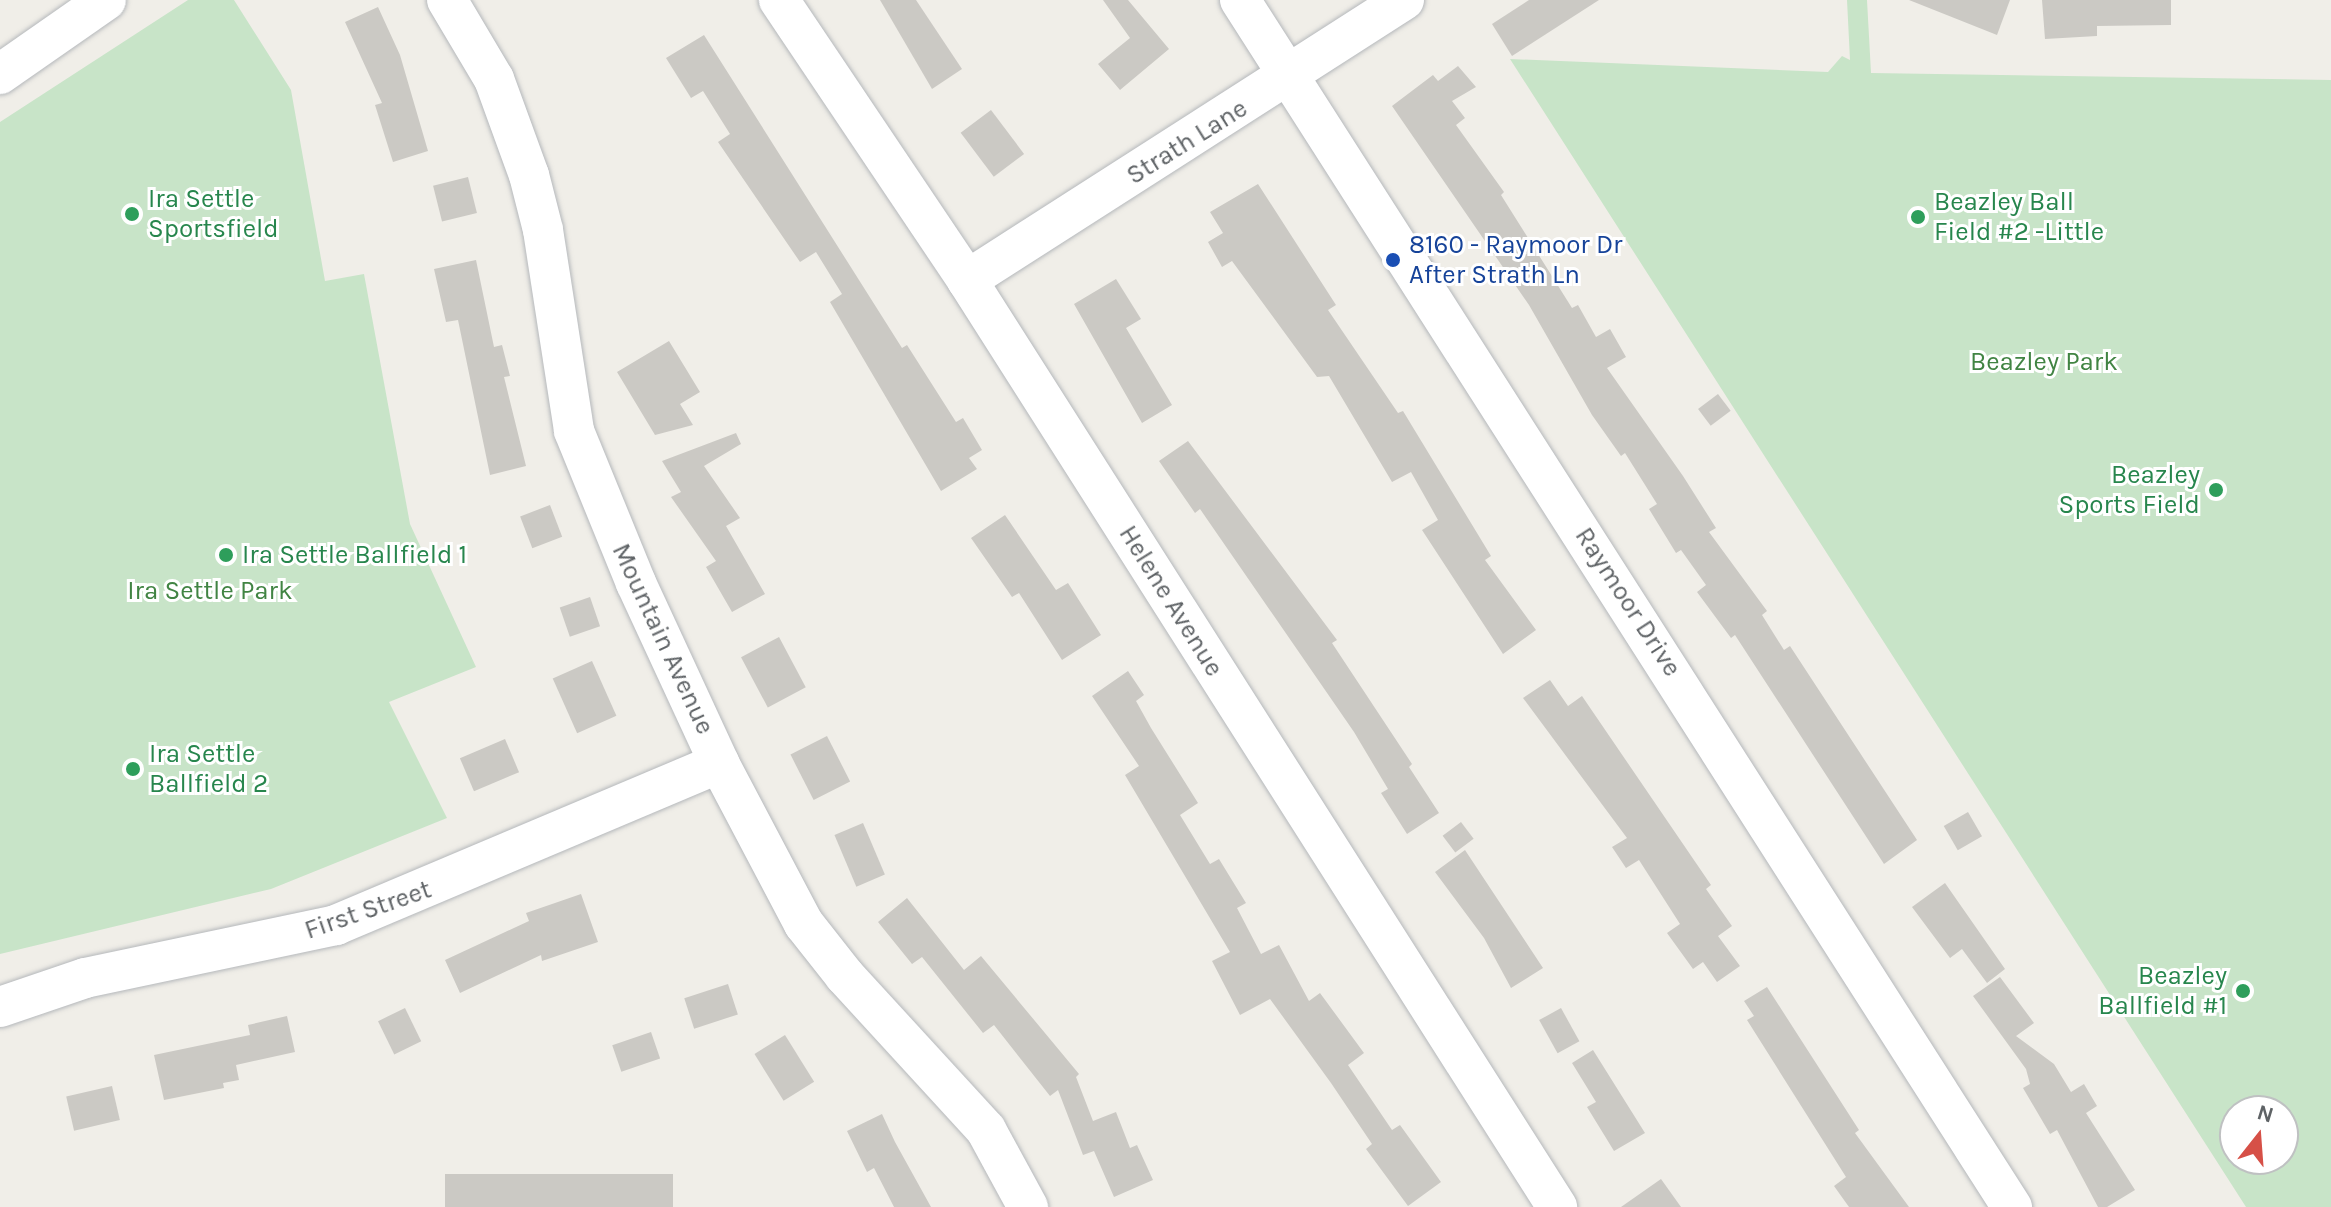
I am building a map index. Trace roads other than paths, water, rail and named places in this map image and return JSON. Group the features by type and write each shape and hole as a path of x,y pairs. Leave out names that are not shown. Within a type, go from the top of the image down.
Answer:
{"street":[{"path":"0,74 106,0"},
{"name":"Mountain Avenue","path":"447,0 494,79 529,175 543,230 574,431 636,583 719,763 804,924 845,976 986,1130 1028,1207"},
{"name":"Helene Avenue","path":"779,0 967,280 1557,1207"},
{"name":"Raymoor Drive","path":"1240,0 2012,1207"},
{"name":"Strath Lane","path":"967,280 1289,78 1404,0"},
{"name":"First Street","path":"0,1007 85,978 336,925 465,875 719,763"}],"place":[{"name":"Ira Settle Sportsfield","path":"132,214"},
{"name":"Beazley Ball Field #2 -Little","path":"1918,217"},
{"name":"8160 - Raymoor Dr After Strath Ln","path":"1393,260"},
{"name":"Beazley Sports Field","path":"2216,490"},
{"name":"Ira Settle Ballfield 1","path":"226,555"},
{"name":"Ira Settle Ballfield 2","path":"133,769"},
{"name":"Beazley Ballfield #1","path":"2243,991"}],"park label":[{"name":"Beazley Park","path":"2044,362"},
{"name":"Ira Settle Park","path":"210,591"}]}
